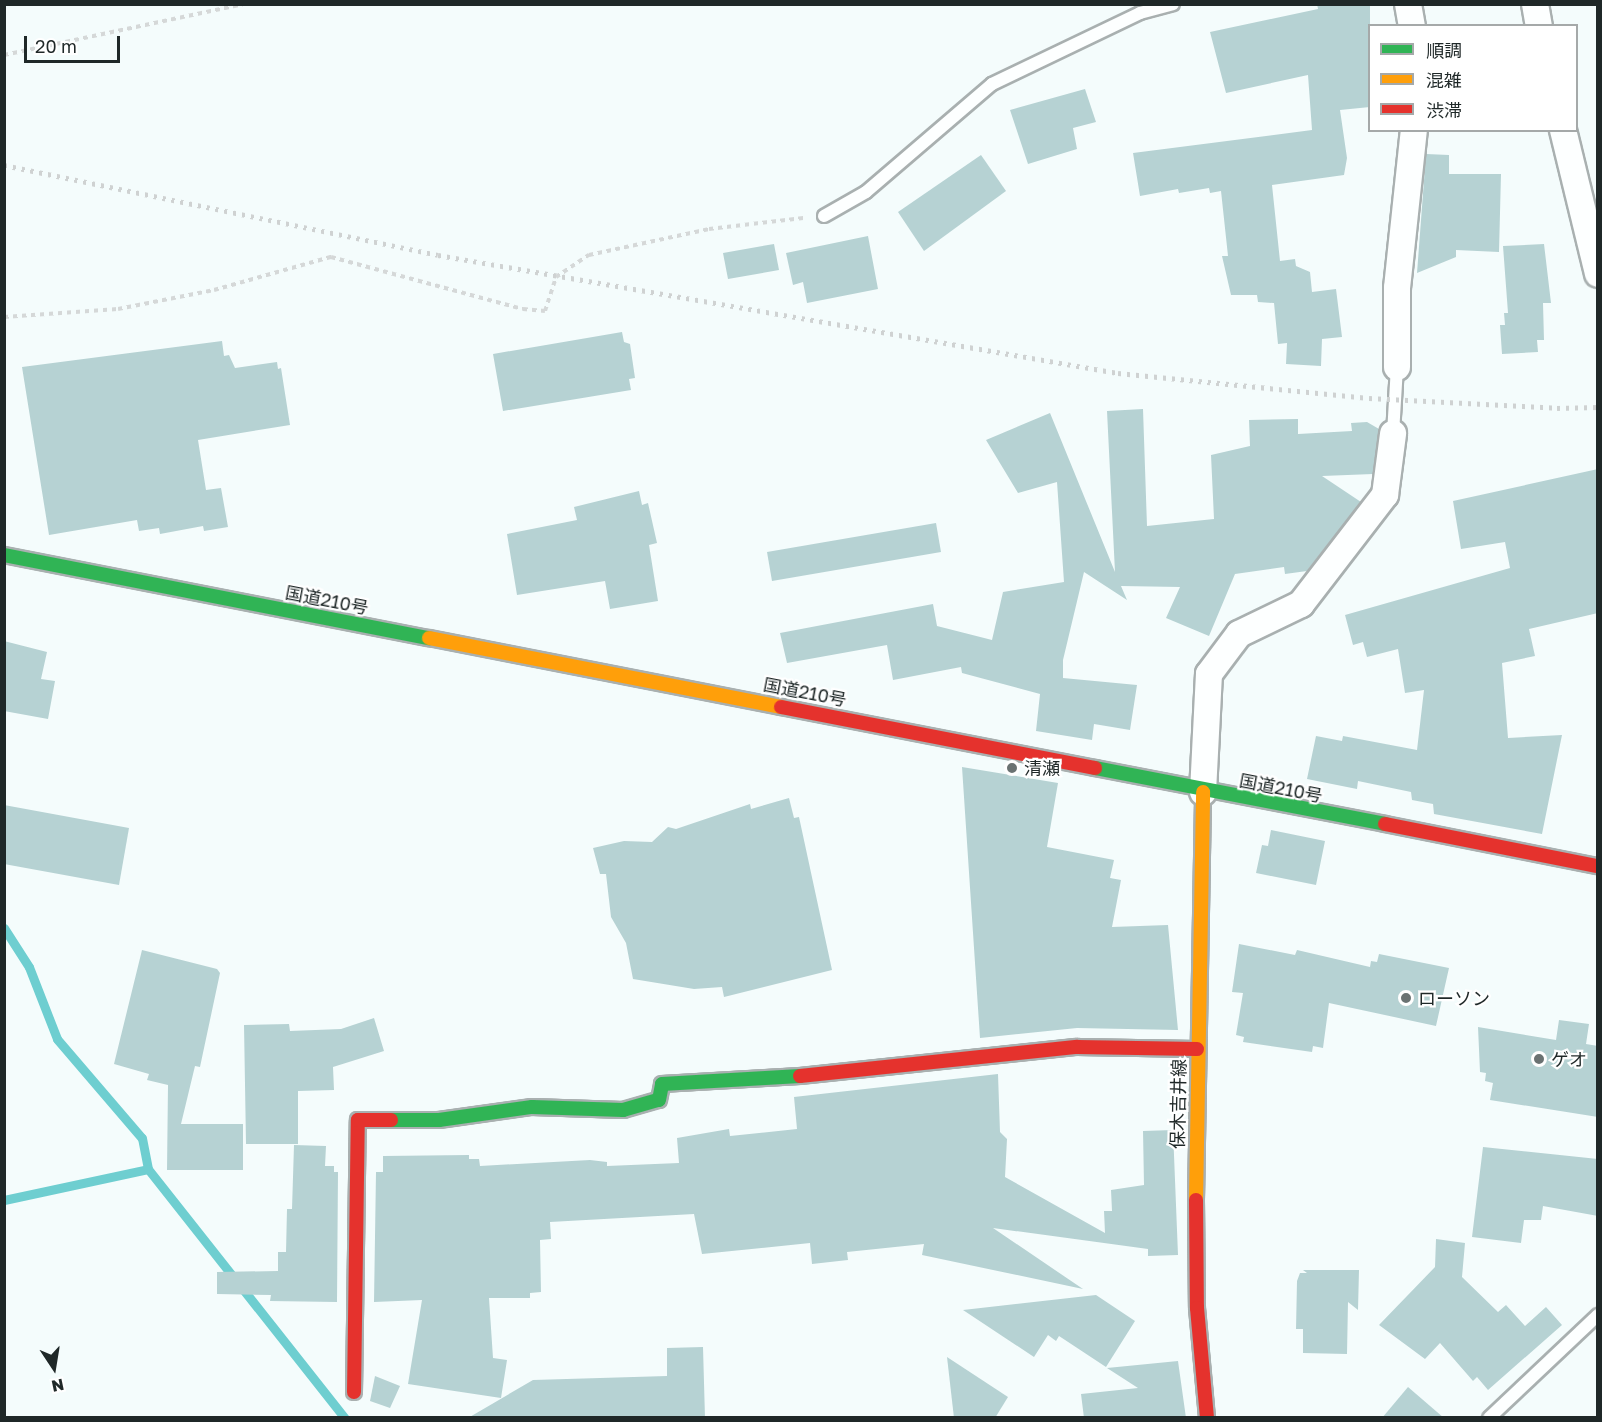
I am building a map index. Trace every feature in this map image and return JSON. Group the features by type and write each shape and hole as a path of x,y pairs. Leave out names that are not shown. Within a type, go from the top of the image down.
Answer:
{"main road":[{"name":"国道210号","path":"4,555 1203,792 1598,866"},
{"name":"保木吉井線","path":"1203,792 1197,1049 1197,1308 1208,1418"},
{"path":"354,1392 358,1120 439,1120 532,1107 623,1110 659,1100 662,1084 769,1080 1077,1047 1197,1049"}],"street":[{"path":"1408,4 1412,24"},
{"path":"1535,4 1539,24"},
{"path":"1397,367 1397,288 1414,132"},
{"path":"1564,132 1588,191 1598,274"},
{"path":"1203,792 1209,674 1239,634 1301,604 1385,495 1393,434"}],"lane":[{"path":"824,216 866,192 992,84 1140,13 1173,4"},
{"path":"1393,434 1397,367"},
{"path":"1489,1418 1598,1315"}],"path":[{"path":"4,55 243,4"},
{"path":"4,317 118,309 214,290 331,257 523,309 545,311 556,277 589,255 709,229 824,216"}],"building":[{"path":"1317,4 1370,4 1368,107 1340,110 1347,158 1344,175 1272,185 1280,261 1295,259 1296,266 1310,272 1312,292 1336,289 1342,337 1322,339 1321,366 1286,364 1287,343 1278,344 1274,303 1258,302 1257,295 1231,295 1222,256 1228,256 1221,191 1210,193 1209,188 1179,193 1178,189 1140,196 1133,153 1312,130 1308,75 1226,93 1210,32 1318,9"},
{"path":"1085,89 1096,122 1073,128 1077,149 1028,164 1010,110"},
{"path":"1426,154 1449,155 1449,174 1501,174 1499,252 1456,250 1456,257 1417,273"},
{"path":"981,155 1006,191 924,251 898,212"},
{"path":"868,236 878,289 807,303 803,282 793,285 786,253"},
{"path":"774,244 779,270 728,279 723,253"},
{"path":"1544,244 1551,303 1543,303 1544,340 1537,340 1538,352 1502,354 1500,325 1505,325 1504,313 1508,313 1503,246"},
{"path":"622,332 624,342 630,344 635,378 629,379 631,390 503,411 493,354"},
{"path":"222,341 224,356 229,355 235,368 277,362 278,369 281,368 290,425 198,440 206,490 221,488 228,527 204,531 203,526 160,534 159,528 139,531 137,520 49,535 22,367"},
{"path":"1143,409 1147,526 1214,519 1211,455 1250,446 1249,420 1298,419 1298,434 1352,431 1351,423 1367,422 1379,429 1373,474 1322,476 1361,502 1307,571 1285,574 1284,567 1235,574 1209,636 1166,618 1180,587 1121,586 1127,600 1084,572 1063,660 1063,678 1137,685 1130,730 1094,724 1092,740 1036,731 1040,694 962,673 961,667 893,680 887,645 787,663 780,633 933,604 937,626 992,640 1003,592 1064,582 1057,482 1018,493 986,440 1050,413 1115,572 1107,411"},
{"path":"1598,469 1598,613 1529,629 1535,656 1502,663 1508,738 1562,735 1542,834 1434,814 1433,804 1412,800 1411,792 1358,781 1357,789 1307,779 1316,736 1342,741 1343,736 1417,750 1424,690 1405,693 1398,649 1367,657 1363,642 1353,645 1345,615 1510,568 1505,542 1461,549 1453,501"},
{"path":"639,491 642,505 648,503 657,543 649,545 658,601 610,609 605,581 517,595 507,534 577,520 574,507"},
{"path":"936,523 941,552 772,581 767,552"},
{"path":"4,641 47,652 41,679 55,681 48,719 4,711"},
{"path":"962,767 1058,783 1047,847 1114,860 1110,878 1121,880 1112,927 1168,925 1178,1030 1077,1028 980,1038"},
{"path":"789,798 794,818 799,817 832,970 724,997 722,987 694,989 633,979 626,943 611,917 606,874 600,874 593,848 624,841 652,842 668,827 676,829 750,804 751,809"},
{"path":"4,805 129,828 119,885 4,864"},
{"path":"1271,830 1325,841 1316,885 1256,873 1262,845 1268,846"},
{"path":"1239,944 1295,955 1297,950 1370,967 1371,961 1377,962 1379,954 1449,968 1436,1026 1329,1003 1323,1048 1313,1046 1312,1052 1243,1042 1244,1037 1236,1035 1243,993 1232,992"},
{"path":"142,950 217,969 220,973 200,1067 195,1066 181,1124 243,1124 243,1170 167,1170 168,1085 147,1080 149,1074 114,1064"},
{"path":"374,1018 384,1051 333,1067 334,1090 298,1091 298,1144 246,1144 244,1025 289,1024 290,1031 341,1029"},
{"name":"ゲオ","path":"1559,1020 1589,1024 1586,1044 1598,1046 1598,1117 1490,1100 1493,1083 1485,1081 1486,1073 1480,1072 1478,1027 1556,1040"},
{"path":"998,1074 1000,1132 1007,1139 1005,1177 1105,1233 1104,1211 1112,1211 1111,1190 1144,1185 1143,1131 1173,1130 1178,1255 1148,1256 1148,1249 993,1228 1083,1289 922,1255 924,1244 847,1252 848,1260 812,1264 810,1243 702,1254 694,1214 550,1222 551,1239 540,1240 541,1292 530,1293 530,1298 489,1298 493,1358 507,1360 501,1398 408,1384 422,1300 374,1302 376,1172 383,1172 383,1156 469,1155 469,1159 479,1159 480,1166 590,1160 607,1162 607,1166 679,1163 677,1138 729,1129 730,1136 797,1129 794,1097"},
{"path":"294,1145 326,1146 325,1166 334,1166 334,1172 338,1172 337,1302 270,1301 271,1295 217,1294 217,1272 278,1271 278,1252 286,1252 287,1209 292,1209"},
{"path":"1483,1147 1598,1159 1598,1216 1543,1206 1541,1220 1524,1220 1521,1243 1472,1237"},
{"path":"1436,1239 1465,1243 1462,1277 1498,1312 1506,1305 1525,1326 1546,1307 1562,1325 1488,1390 1477,1377 1473,1381 1440,1343 1425,1359 1379,1325 1435,1267"},
{"path":"1303,1270 1359,1270 1358,1310 1348,1302 1347,1354 1303,1353 1303,1329 1296,1329 1297,1281 1300,1273 1307,1273"},
{"path":"1096,1295 1135,1321 1106,1367 1059,1336 1056,1341 1048,1335 1034,1357 963,1310"},
{"path":"703,1347 705,1418 468,1418 533,1380 667,1376 667,1348"},
{"path":"947,1357 1008,1397 995,1418 954,1418"},
{"path":"1178,1361 1186,1418 1084,1418 1081,1394 1138,1388 1107,1368"},
{"path":"375,1376 400,1386 390,1408 370,1401"},
{"path":"1408,1387 1444,1418 1382,1418"}],"waterway":[{"path":"4,928 29,967 57,1039 142,1138 148,1169"},
{"path":"4,1200 148,1169 345,1418"}],"railway":[{"path":"4,165 438,255 1118,373 1369,398 1557,408 1598,407"}],"traffic: fast":[{"path":"4,555 429,638"},
{"path":"1095,768 1385,824"},
{"path":"391,1120 439,1120 532,1107 623,1110 659,1100 662,1084 800,1076"}],"traffic: slow":[{"path":"429,638 781,707"},
{"path":"1196,1200 1203,792"}],"traffic: jam":[{"path":"781,707 1095,768"},
{"path":"1385,824 1598,866"},
{"path":"800,1076 1077,1047 1197,1049"},
{"path":"354,1392 358,1120 391,1120"},
{"path":"1196,1200 1197,1308 1207,1418"}],"place":[{"name":"清瀬","path":"1012,768"},
{"name":"ローソン","path":"1406,998"},
{"name":"ゲオ","path":"1539,1059"}]}
